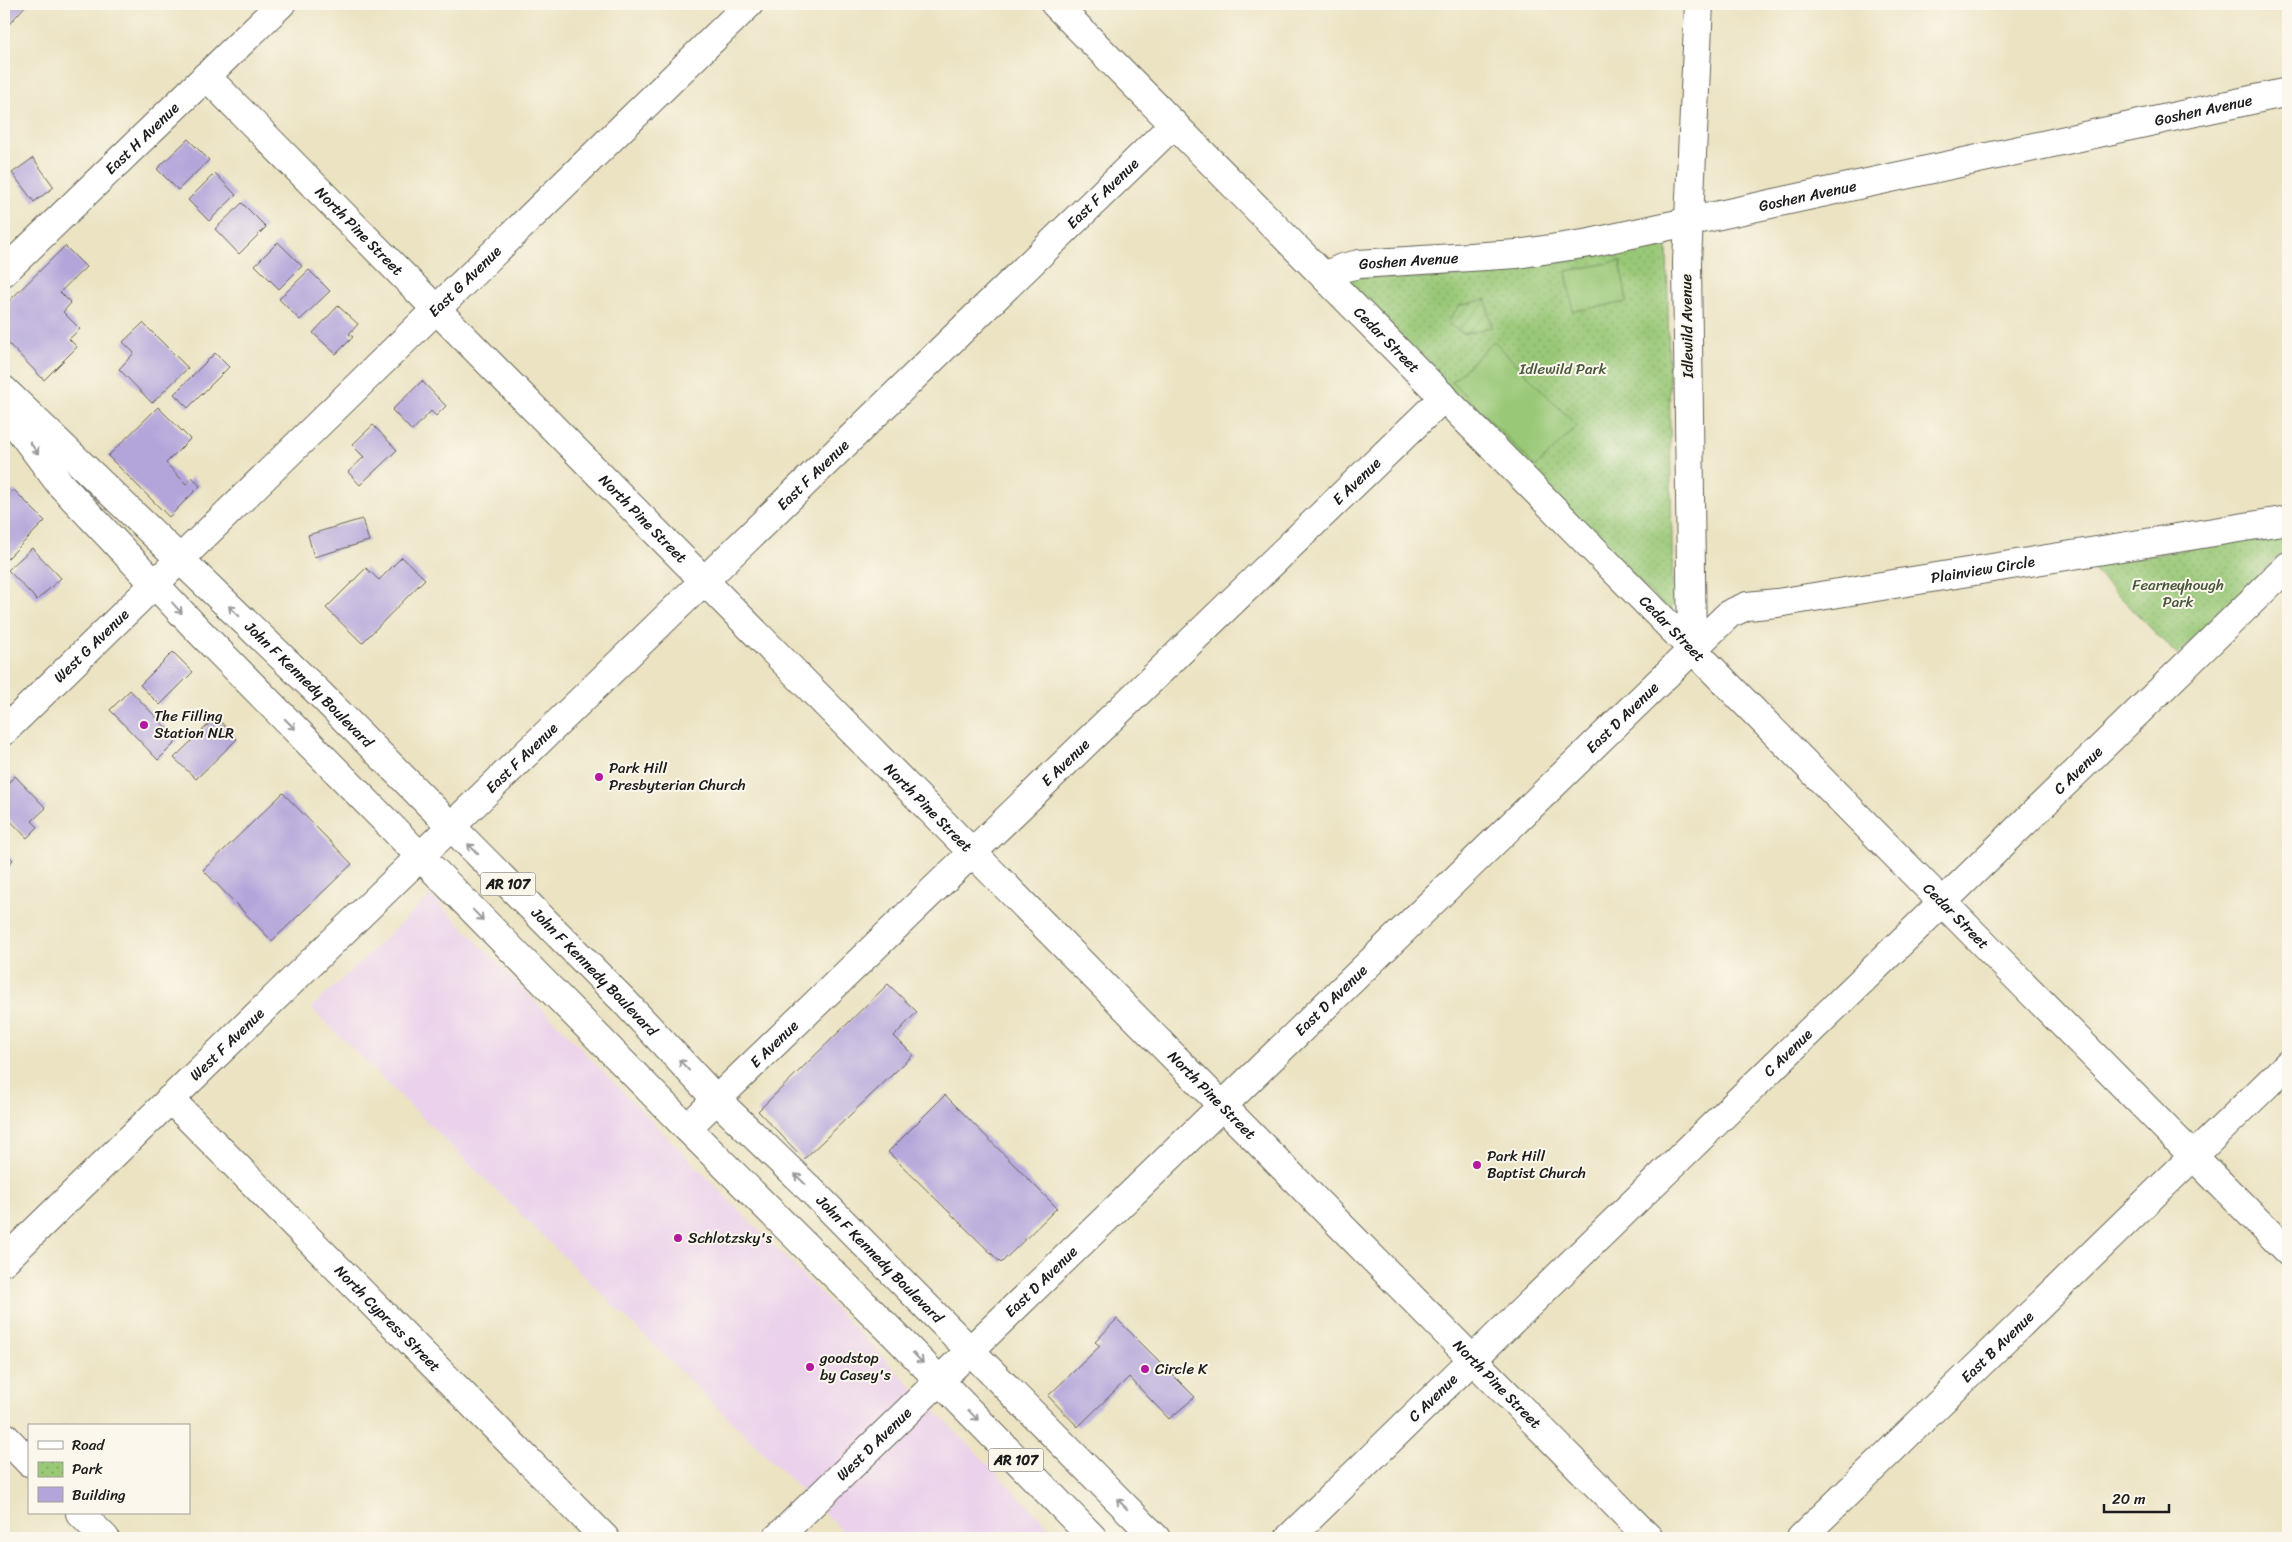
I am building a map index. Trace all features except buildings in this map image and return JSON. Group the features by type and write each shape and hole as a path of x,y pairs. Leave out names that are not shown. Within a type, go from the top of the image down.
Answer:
{"street":[{"name":"East H Avenue","path":"4,272 281,4"},
{"name":"East G Avenue","path":"180,559 748,4"},
{"name":"Cedar Street","path":"1055,4 2288,1252"},
{"name":"Idlewild Avenue","path":"1692,648 1687,326 1688,222 1699,4"},
{"name":"North Pine Street","path":"206,76 1649,1538"},
{"name":"Goshen Avenue","path":"1325,276 1342,268 1359,264 1517,254 1590,243 2288,92"},
{"name":"East F Avenue","path":"451,826 1174,124"},
{"name":"John F Kennedy Boulevard","path":"4,390 319,693 622,999 717,1100 809,1188 1156,1538"},
{"name":"E Avenue","path":"687,1128 1444,397"},
{"name":"AR 107","path":"4,409 60,484 211,644 1094,1538"},
{"name":"Plainview Circle","path":"1692,648 1729,614 1747,606 1777,603 2288,520"},
{"name":"West G Avenue","path":"4,731 180,559"},
{"name":"C Avenue","path":"1289,1538 2288,566"},
{"name":"East D Avenue","path":"970,1350 1692,648"},
{"name":"West F Avenue","path":"4,1261 451,826"},
{"path":"2194,1156 2288,1064"},
{"name":"North Cypress Street","path":"170,1099 605,1538"},
{"name":"East B Avenue","path":"1801,1538 2194,1156"},
{"name":"West D Avenue","path":"777,1538 970,1350"},
{"path":"4,1436 28,1461"},
{"path":"81,1514 105,1538"}],"shaded area":[{"path":"431,895 1060,1538 850,1538 311,1008"}],"green space":[{"name":"Idlewild Park","path":"1667,242 1673,605 1670,612 1325,276 1427,278 1495,273"},
{"path":"1620,261 1627,302 1573,311 1566,271"},
{"path":"1486,299 1492,327 1464,334 1447,323 1459,306"},
{"path":"1494,341 1577,426 1536,467 1452,382"},
{"name":"Fearneyhough Park","path":"2288,532 2288,546 2177,655 2090,566"}],"place":[{"name":"The Filling Station NLR","path":"144,725"},
{"name":"Park Hill Presbyterian Church","path":"599,777"},
{"name":"Park Hill Baptist Church","path":"1477,1165"},
{"name":"Schlotzsky's","path":"678,1238"},
{"name":"goodstop by Casey's","path":"810,1367"},
{"name":"Circle K","path":"1145,1369"}]}
